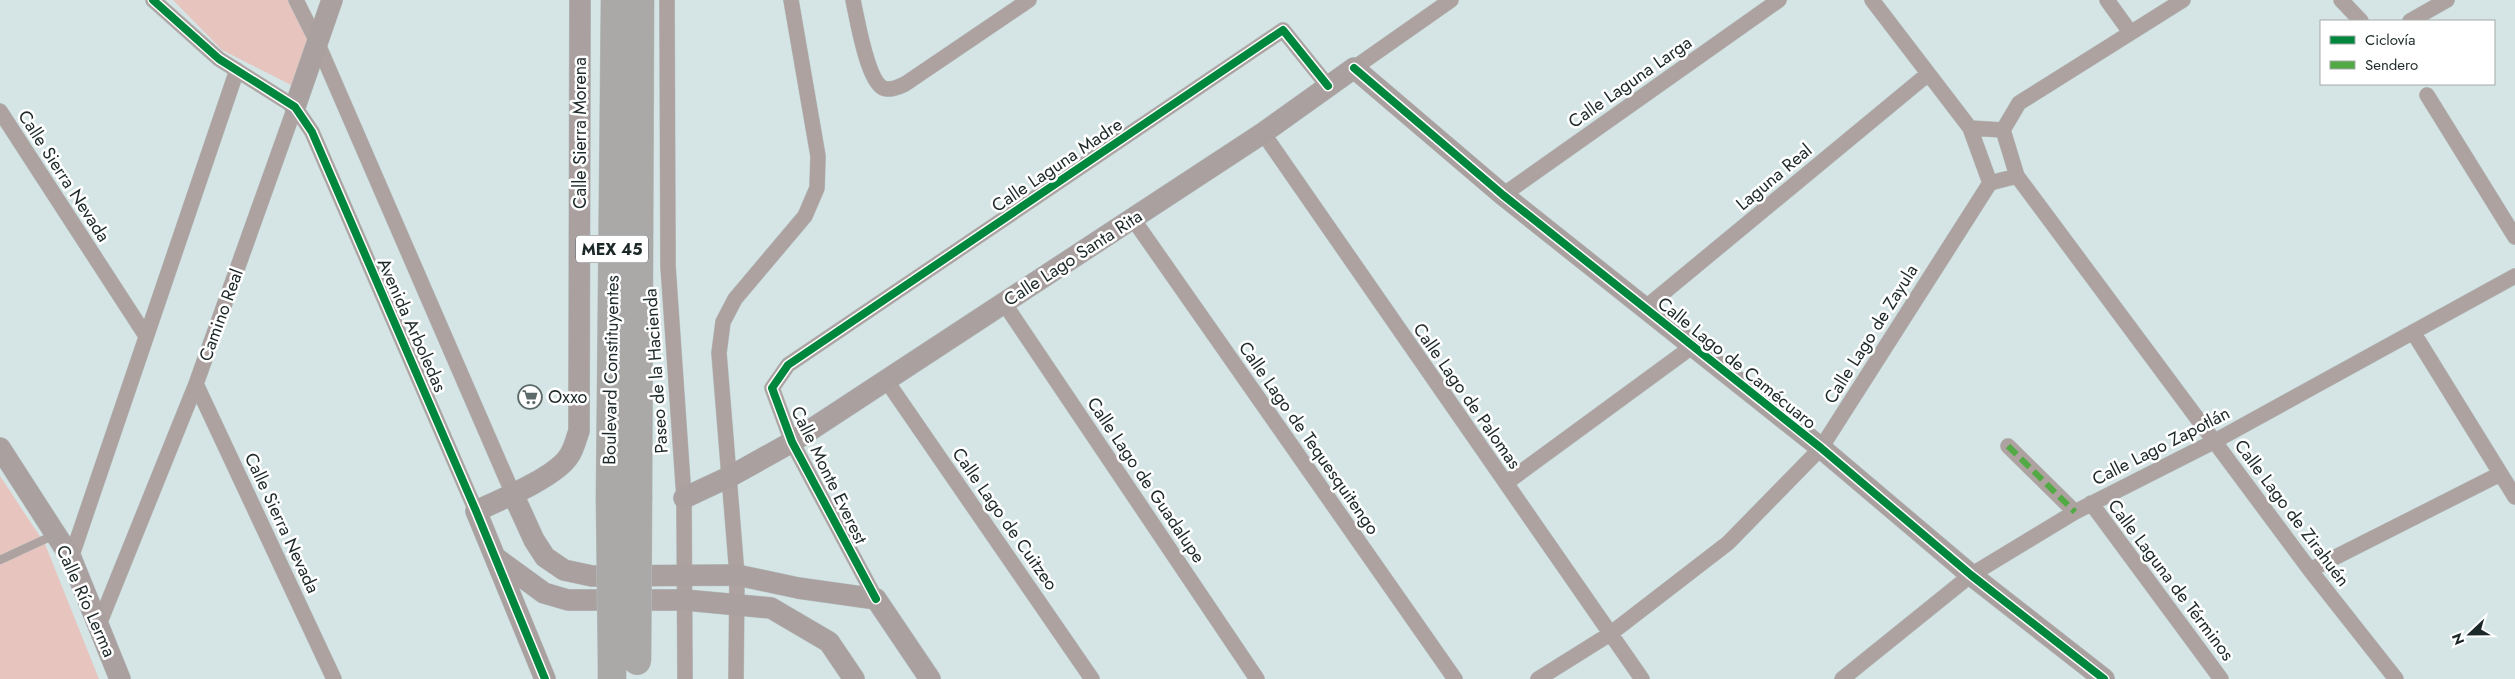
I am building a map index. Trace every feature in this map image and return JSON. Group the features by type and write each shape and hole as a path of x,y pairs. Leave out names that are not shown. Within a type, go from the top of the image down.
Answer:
{"highway":[{"name":"Boulevard Constituyentes","path":"614,0 610,498 624,670"},
{"name":"Boulevard Constituyentes","path":"624,670 638,496 640,0"}],"street":[{"path":"153,0 219,60 295,107"},
{"name":"Avenida Arboledas","path":"296,0 317,42 513,494 534,540 545,557 564,570 592,576 685,576"},
{"name":"Camino Real","path":"98,627 196,384 332,0"},
{"name":"Calle Sierra Morena","path":"476,511 513,494 547,475 569,457 579,430 580,0"},
{"name":"Paseo de la Hacienda","path":"666,0 668,266 684,498 685,679"},
{"path":"736,679 737,575 731,476 719,353 723,322 735,300 805,216 817,188 818,156 791,0"},
{"path":"853,0 870,68 875,81 883,88 895,88 905,84 1029,0"},
{"name":"Calle Lago Santa Rita","path":"684,498 731,476 792,442 1263,133 1452,0"},
{"name":"Calle Laguna Larga","path":"1503,195 1779,0"},
{"path":"1872,0 1970,128 1990,183 2017,176"},
{"path":"2107,0 2130,32"},
{"path":"1970,128 2003,130 2019,103 2182,0"},
{"path":"2341,0 2360,20"},
{"path":"2412,20 2447,0"},
{"name":"Calle Laguna Madre","path":"788,365 1283,30 1328,86"},
{"name":"Calle Lago de Camécuaro","path":"1354,68 1503,195 1821,448 1971,575 2100,678"},
{"path":"71,558 237,70"},
{"name":"Laguna Real","path":"1645,308 1928,74"},
{"path":"2427,95 2515,237"},
{"name":"Avenida Arboledas","path":"295,107 312,132 496,557 542,678"},
{"name":"Calle Sierra Nevada","path":"0,112 146,336"},
{"name":"Calle Lago de Zirahuén","path":"2003,130 2017,176 2310,570 2396,679"},
{"name":"Calle Lago de Palomas","path":"1263,133 1642,679"},
{"name":"Calle Lago de Zayula","path":"1538,679 1610,634 1728,543 1821,448 1990,183"},
{"name":"Calle Lago de Tequesquitengo","path":"1133,219 1455,679"},
{"name":"Calle Lago Zapotlán","path":"1842,679 1971,575 2075,512 2215,441 2515,276"},
{"name":"Calle Lago de Guadalupe","path":"1004,303 1257,679"},
{"path":"2413,332 2515,497"},
{"path":"1506,483 1693,346"},
{"name":"Calle Monte Everest","path":"788,365 772,388 792,442 876,599 930,679"},
{"name":"Calle Lago de Cuitzeo","path":"886,380 1092,679"},
{"name":"Calle Sierra Nevada","path":"196,384 334,679"},
{"path":"2008,446 2075,512"},
{"name":"Calle Río Lerma","path":"0,448 71,558 120,679"},
{"path":"2310,570 2500,474"},
{"name":"Calle Laguna de Términos","path":"2091,503 2221,679"},
{"path":"496,557 544,593 568,600 686,600 771,608 829,642 854,679"},
{"path":"685,576 737,575 798,588 876,599"}],"lane":[{"path":"0,560 55,534"}],"shaded area":[{"path":"173,0 293,0 310,33 293,86 222,50"},
{"path":"0,476 45,544 99,679 0,679"}],"marked path":[{"path":"2008,446 2075,512"}],"cycle path":[{"path":"153,0 219,59 295,107 312,132 476,511 545,679"},
{"path":"876,599 792,442 772,388 788,365 1283,30 1328,86"},
{"path":"1354,68 1503,195 1821,448 1971,575 2104,679"}],"place":[{"name":"Oxxo","path":"530,397"}]}
